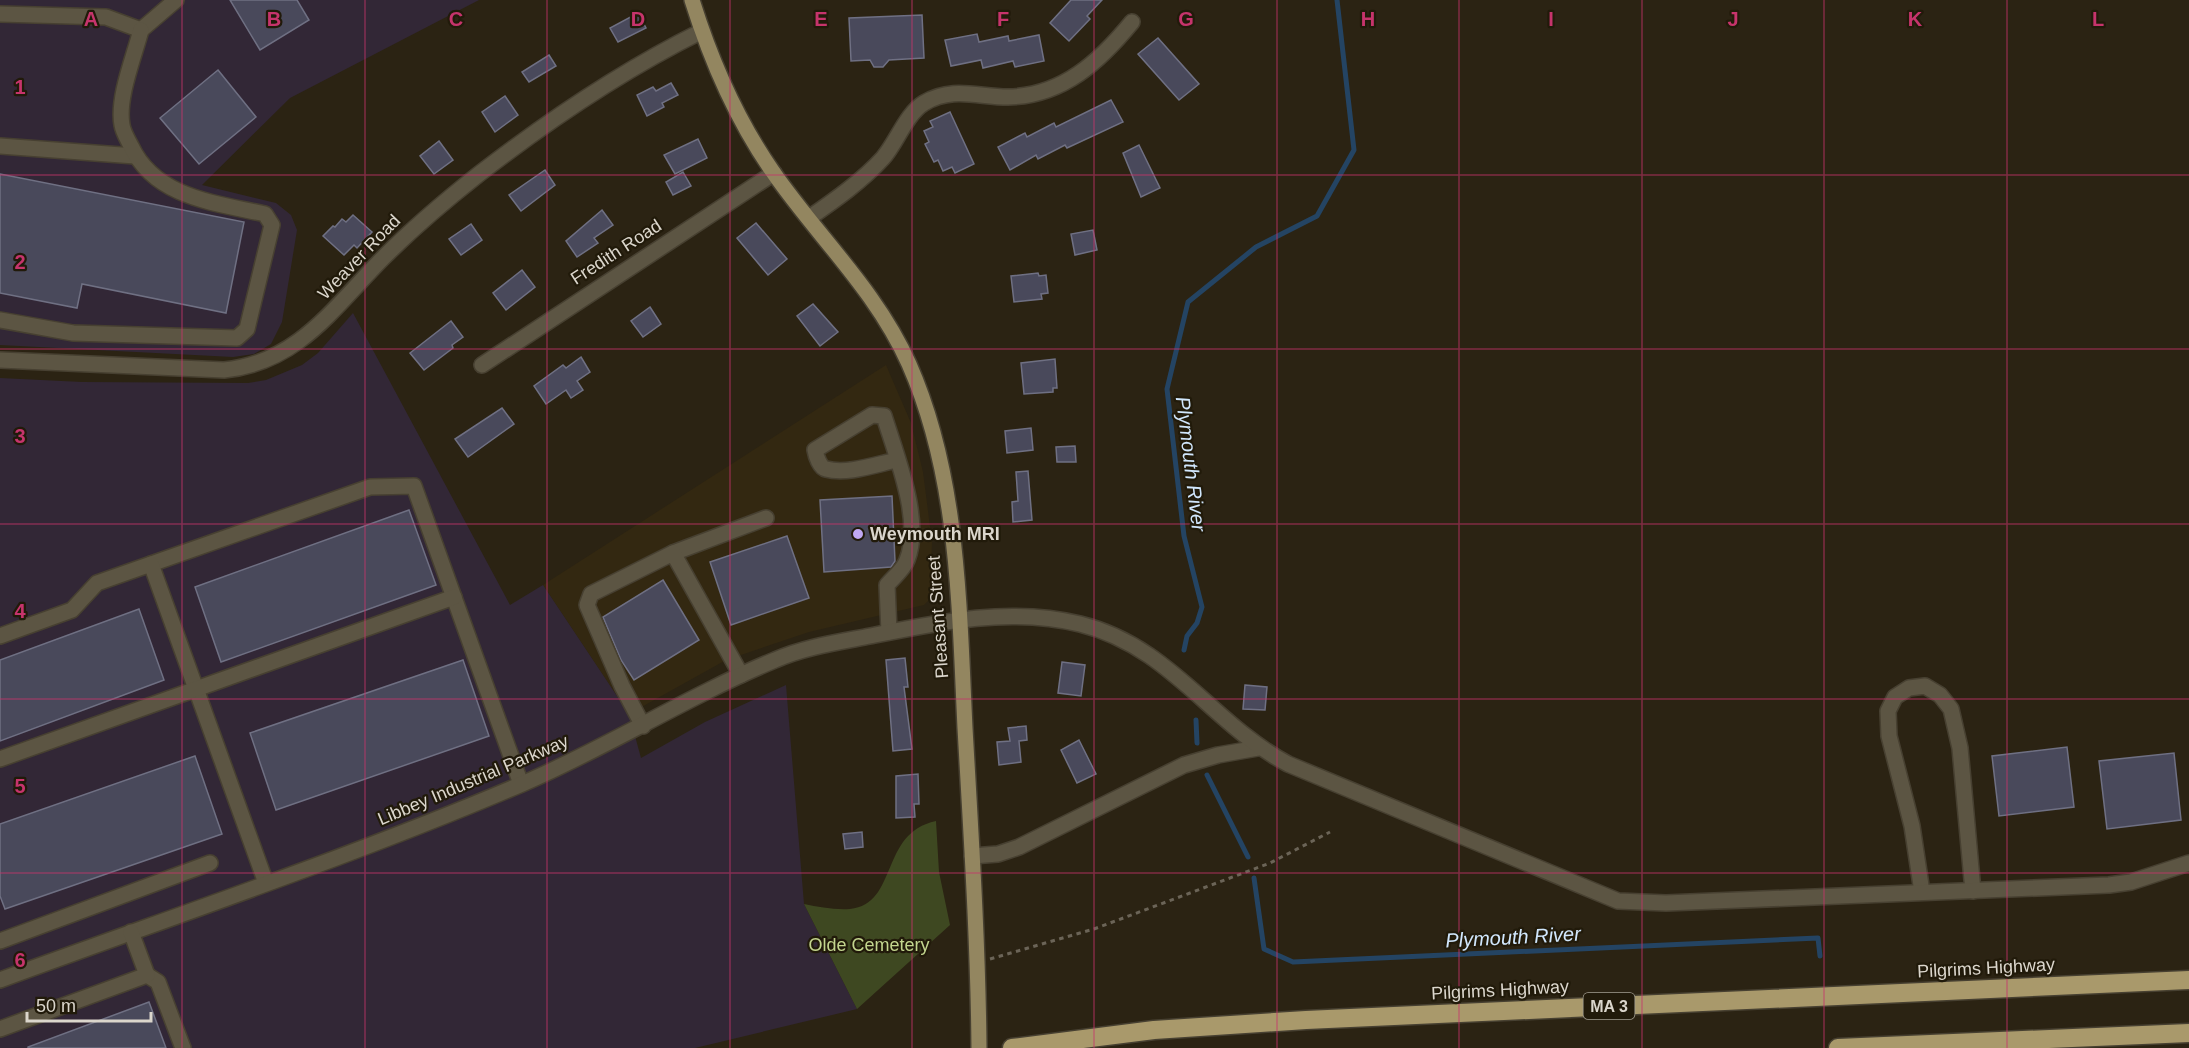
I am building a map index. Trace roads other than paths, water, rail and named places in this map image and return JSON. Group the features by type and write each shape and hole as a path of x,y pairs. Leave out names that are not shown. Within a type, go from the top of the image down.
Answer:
{"highway":[{"name":"Pilgrims Highway","path":"1021,1047 1184,1028 1306,1020 2189,980"},
{"path":"1838,1048 2189,1033"}],"main road":[{"name":"Pleasant Street","path":"692,0 725,90 749,136 774,173 853,272 889,323 926,406 943,470 960,620 979,1048"}],"street":[{"path":"0,320 74,333 237,338 246,329 272,225 265,214 189,197 164,185 135,156 122,126 122,104 141,30 176,0"},
{"path":"0,14 106,17 141,30"},
{"path":"809,218 861,179 884,157 921,104 939,95 955,91 1008,97 1039,93 1068,82 1092,66 1132,21"},
{"name":"Weaver Road","path":"0,360 224,370 248,368 263,363 293,346 323,321 415,228 479,174 618,77 702,31"},
{"path":"0,146 135,156"},
{"name":"Fredith Road","path":"482,365 774,173"},
{"path":"888,632 887,585 907,562 912,539 906,492 897,460 884,417 880,414 872,415 815,450 822,466 827,470 897,460"},
{"path":"0,636 72,610 97,583 370,487 414,486 521,784"},
{"path":"643,726 622,686 587,605 591,594 673,553 766,518"},
{"path":"673,553 741,675"},
{"path":"151,564 266,883"},
{"path":"0,759 454,597"},
{"name":"Libbey Industrial Parkway","path":"2,974 131,932 266,883 521,784 779,658 888,632 960,620 1038,618 1076,623 1107,632 1134,644 1164,664 1258,748 1288,764 1618,901 1666,903 2109,885 2141,879 2189,863"},
{"path":"1922,892 1912,826 1889,736 1888,711 1895,697 1909,688 1925,686 1940,695 1951,709 1960,748 1973,891"},
{"path":"972,856 998,854 1019,847 1184,765 1218,755 1258,748"},
{"path":"0,941 210,863"},
{"path":"131,932 147,975 158,982 183,1048"},
{"path":"0,1029 147,975"}],"waterway":[{"name":"Plymouth River","path":"1184,650 1187,636 1197,623 1202,607 1184,536 1167,389 1188,302 1256,247 1317,216 1354,150 1337,0"},
{"name":"Plymouth River","path":"1196,720 1197,743"},
{"name":"Plymouth River","path":"1207,775 1248,857"},
{"name":"Plymouth River","path":"1254,878 1264,949 1293,962 1818,938 1820,956"}],"place":[{"name":"Weymouth MRI","path":"858,534"}],"park label":[{"name":"Olde Cemetery","path":"869,945"}]}
